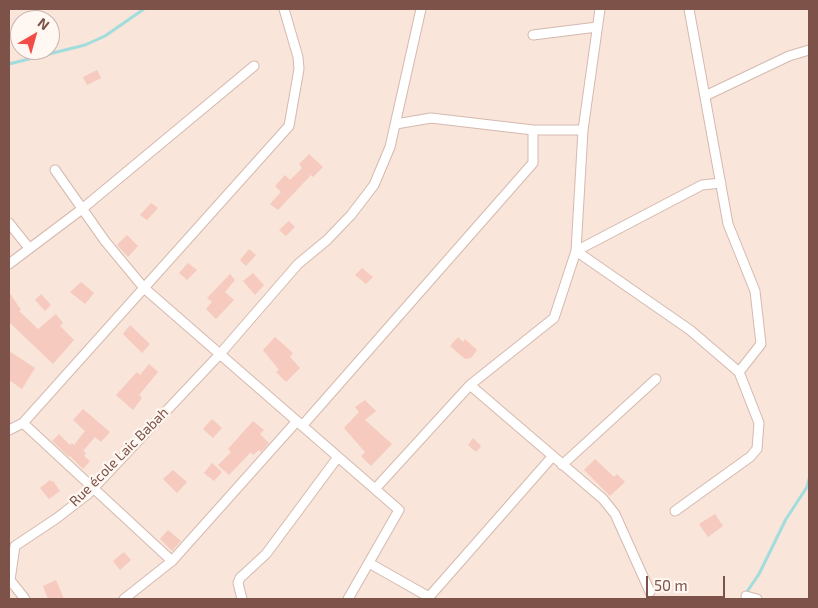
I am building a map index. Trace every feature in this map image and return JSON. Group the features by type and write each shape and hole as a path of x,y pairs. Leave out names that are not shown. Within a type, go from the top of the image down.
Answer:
{"street":[{"path":"9,430 23,423 288,126 299,69 298,57 284,9"},
{"name":"Rue école Laic Babah","path":"12,545 57,518 93,488 220,354 298,264 327,240 368,193 383,166 396,124 422,9"},
{"path":"375,489 470,385 554,318 576,251 584,130 600,9"},
{"path":"689,9 728,224 755,291 761,344 739,372"},
{"path":"533,35 597,27"},
{"path":"705,96 789,56 809,50"},
{"path":"9,264 82,209 254,66"},
{"path":"396,124 431,118 533,130 584,130"},
{"path":"124,599 172,561 533,163 533,130"},
{"path":"55,170 105,241 144,288 399,510 348,599"},
{"path":"576,251 702,185 721,183"},
{"path":"9,223 29,248"},
{"path":"576,251 690,330 739,372 759,423 757,449 750,457 675,511"},
{"path":"562,465 656,379"},
{"path":"470,385 603,500 615,514 650,592"},
{"path":"23,423 172,561"},
{"path":"242,599 238,583 240,578 266,554 338,457"},
{"path":"369,563 429,597 552,457"},
{"path":"12,545 10,579 25,599"},
{"path":"746,596 757,599"}],"shaded area":[{"path":"9,9 809,9 809,599 9,599"}],"building":[{"path":"97,70 101,78 87,85 83,77"},
{"path":"309,154 323,167 313,177 311,175 278,210 270,204 281,192 275,186 285,175 290,180 302,168 299,164"},
{"path":"151,203 158,208 147,220 140,215"},
{"path":"289,221 295,227 286,236 279,230"},
{"path":"127,235 138,246 128,257 117,245"},
{"path":"249,249 256,255 246,266 240,260"},
{"path":"188,263 197,270 187,280 179,273"},
{"path":"362,268 373,277 366,284 355,275"},
{"path":"253,273 264,285 255,295 243,281"},
{"path":"230,274 235,280 225,292 234,300 216,319 206,309 212,302 207,298"},
{"path":"81,282 94,293 85,304 70,292"},
{"path":"9,292 21,310 19,311 38,329 56,314 63,323 60,326 74,340 53,364 9,322"},
{"path":"41,294 51,305 45,311 35,300"},
{"path":"130,325 150,344 142,353 123,334"},
{"path":"275,337 293,353 290,357 300,368 286,382 276,372 279,370 263,350"},
{"path":"458,337 463,342 465,339 477,350 471,358 465,359 450,346"},
{"path":"9,351 35,368 22,389 9,380"},
{"path":"149,364 158,372 139,395 142,398 133,410 116,395 137,372 140,375"},
{"path":"365,400 376,411 365,420 392,444 371,466 361,456 365,452 344,428 359,412 355,407"},
{"path":"83,409 110,432 101,442 95,437 83,451 86,453 84,456 90,461 83,469 52,441 59,434 70,445 72,443 74,445 85,431 73,420"},
{"path":"212,419 222,428 213,438 203,429"},
{"path":"253,421 264,430 260,434 269,443 261,452 259,450 253,455 251,452 229,475 218,465 231,452 228,449"},
{"path":"473,438 481,446 476,452 468,445"},
{"path":"595,459 614,477 617,474 625,482 610,496 584,470"},
{"path":"212,463 222,472 214,481 204,473"},
{"path":"173,470 187,482 177,493 163,479"},
{"path":"50,480 53,481 60,491 49,499 40,488"},
{"path":"715,514 723,526 708,537 699,524"},
{"path":"168,530 181,541 172,551 160,539"},
{"path":"124,552 131,560 120,570 113,561"},
{"path":"56,580 64,599 48,599 43,586"}],"waterway":[{"path":"9,64 85,45 105,36 144,9"},
{"path":"742,599 759,574 786,519 807,487 809,479"}]}
